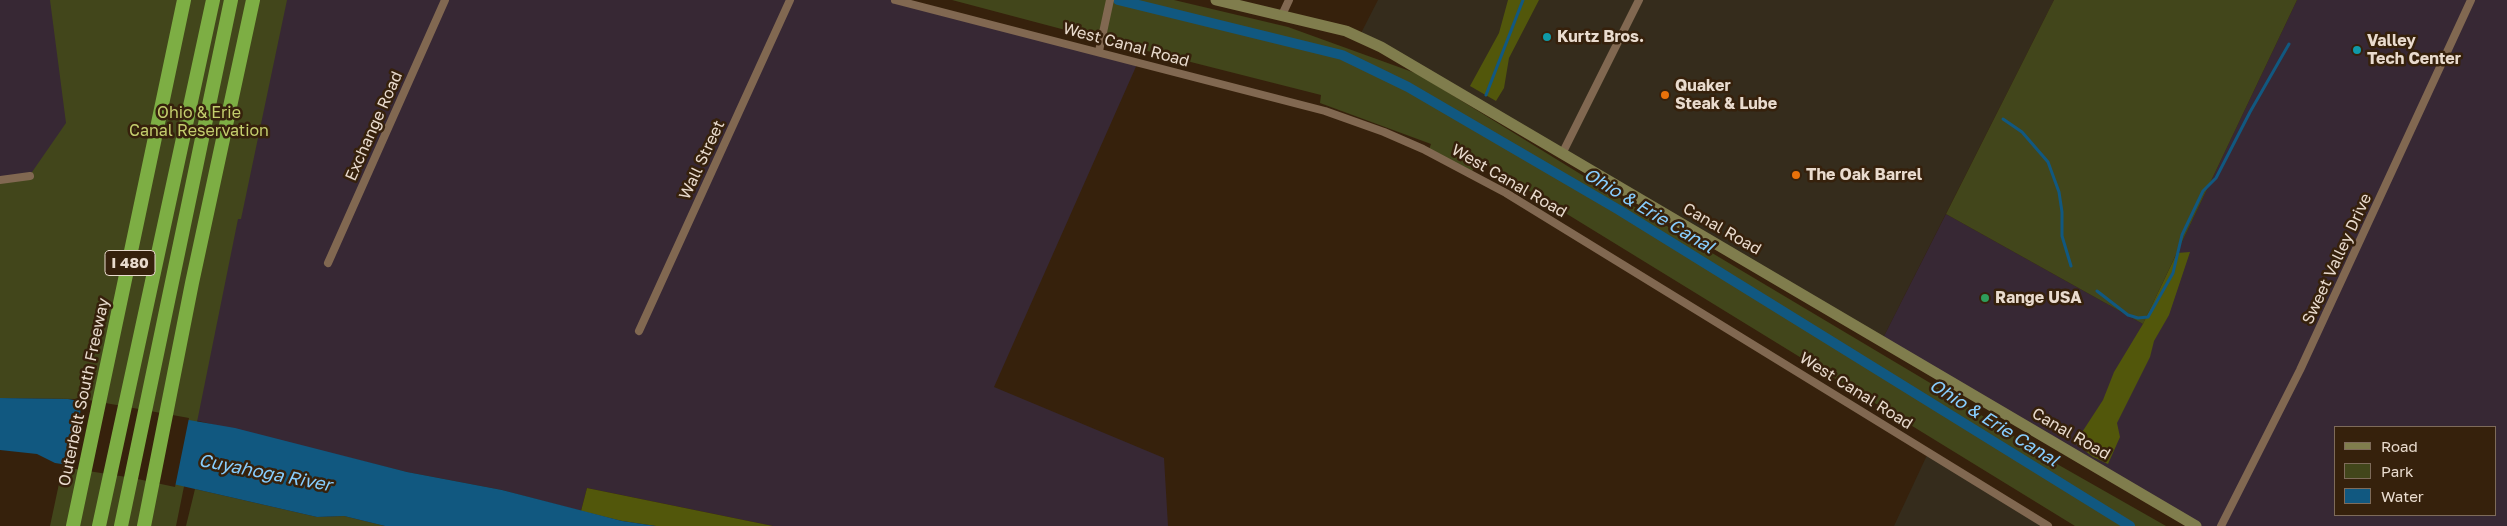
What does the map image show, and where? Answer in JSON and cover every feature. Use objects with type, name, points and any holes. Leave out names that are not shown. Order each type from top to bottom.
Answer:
[{"type":"highway","name":"Outerbelt South Freeway","points":[[73,526],[184,0]]},
{"type":"highway","points":[[99,526],[213,0]]},
{"type":"highway","points":[[121,526],[231,0]]},
{"type":"highway","points":[[144,526],[190,293],[253,0]]},
{"type":"main road","name":"Canal Road","points":[[1216,0],[1346,31],[1381,47],[2196,526]]},
{"type":"street","name":"Exchange Road","points":[[328,263],[445,0]]},
{"type":"street","name":"Wall Street","points":[[639,331],[790,0]]},
{"type":"street","name":"West Canal Road","points":[[895,0],[1099,51],[1340,116],[1398,137],[1443,158],[1506,193],[2048,526]]},
{"type":"street","points":[[1099,51],[1104,19],[1110,0]]},
{"type":"street","points":[[1282,15],[1289,0]]},
{"type":"street","points":[[1562,154],[1639,0]]},
{"type":"street","name":"Sweet Valley Drive","points":[[2221,526],[2300,370],[2471,0]]},
{"type":"street","points":[[0,180],[30,176]]},
{"type":"shaded area","points":[[0,0],[162,0],[0,398]]},
{"type":"shaded area","points":[[255,0],[895,0],[1138,62],[994,387],[1164,458],[1168,526],[773,526],[587,488],[581,511],[502,490],[407,472],[166,413]]},
{"type":"shaded area","points":[[1378,0],[2054,0],[1881,342],[1359,37]]},
{"type":"shaded area","points":[[1508,0],[1539,0],[1509,58],[1504,88],[1496,101],[1470,86],[1499,33]]},
{"type":"shaded area","points":[[2297,0],[2507,0],[2507,526],[2196,526],[1881,342],[1946,214],[2143,324]]},
{"type":"shaded area","points":[[2190,252],[2169,315],[2154,341],[2150,357],[2117,423],[2120,437],[2108,464],[2093,457],[2075,443],[2103,400],[2114,372],[2143,324],[2177,253]]},
{"type":"shaded area","points":[[1928,453],[2046,526],[1894,526]]},
{"type":"shaded area","points":[[587,488],[773,526],[656,526],[622,521],[581,511]]},
{"type":"green space","name":"Ohio & Erie Canal Reservation","points":[[50,0],[287,0],[241,219],[238,219],[176,526],[50,526],[77,399],[0,398],[0,180],[30,175],[66,123]]},
{"type":"green space","points":[[952,0],[1174,0],[1288,27],[1418,74],[1608,191],[1947,393],[2057,464],[2166,526],[2075,526],[1479,160],[1471,173],[1429,150],[1431,144],[1320,103],[1321,95],[1104,40],[1089,31],[1088,36]]},
{"type":"green space","points":[[2054,0],[2297,0],[2143,324],[1946,214]]},
{"type":"green space","points":[[195,489],[317,517],[344,516],[385,526],[186,526]]},
{"type":"water","name":"Cuyahoga River","points":[[0,398],[68,399],[235,428],[407,472],[502,490],[622,521],[656,526],[385,526],[344,516],[317,517],[134,475],[55,463],[37,454],[0,450]]},
{"type":"pier","points":[[83,399],[189,418],[175,487],[69,468]]},
{"type":"waterway","name":"Ohio & Erie Canal","points":[[1118,0],[1342,55],[1408,87],[1619,210],[2130,526]]},
{"type":"waterway","points":[[1486,95],[1523,0]]},
{"type":"waterway","points":[[2097,291],[2128,315],[2138,318],[2148,317],[2173,273],[2182,235],[2203,191],[2216,178],[2250,112],[2289,44]]},
{"type":"waterway","points":[[2003,119],[2022,132],[2048,162],[2059,192],[2062,212],[2062,236],[2071,266]]},
{"type":"place","name":"Kurtz Bros.","points":[[1547,37]]},
{"type":"place","name":"Valley Tech Center","points":[[2357,50]]},
{"type":"place","name":"Quaker Steak & Lube","points":[[1665,95]]},
{"type":"place","name":"The Oak Barrel","points":[[1796,175]]},
{"type":"place","name":"Range USA","points":[[1985,298]]}]
